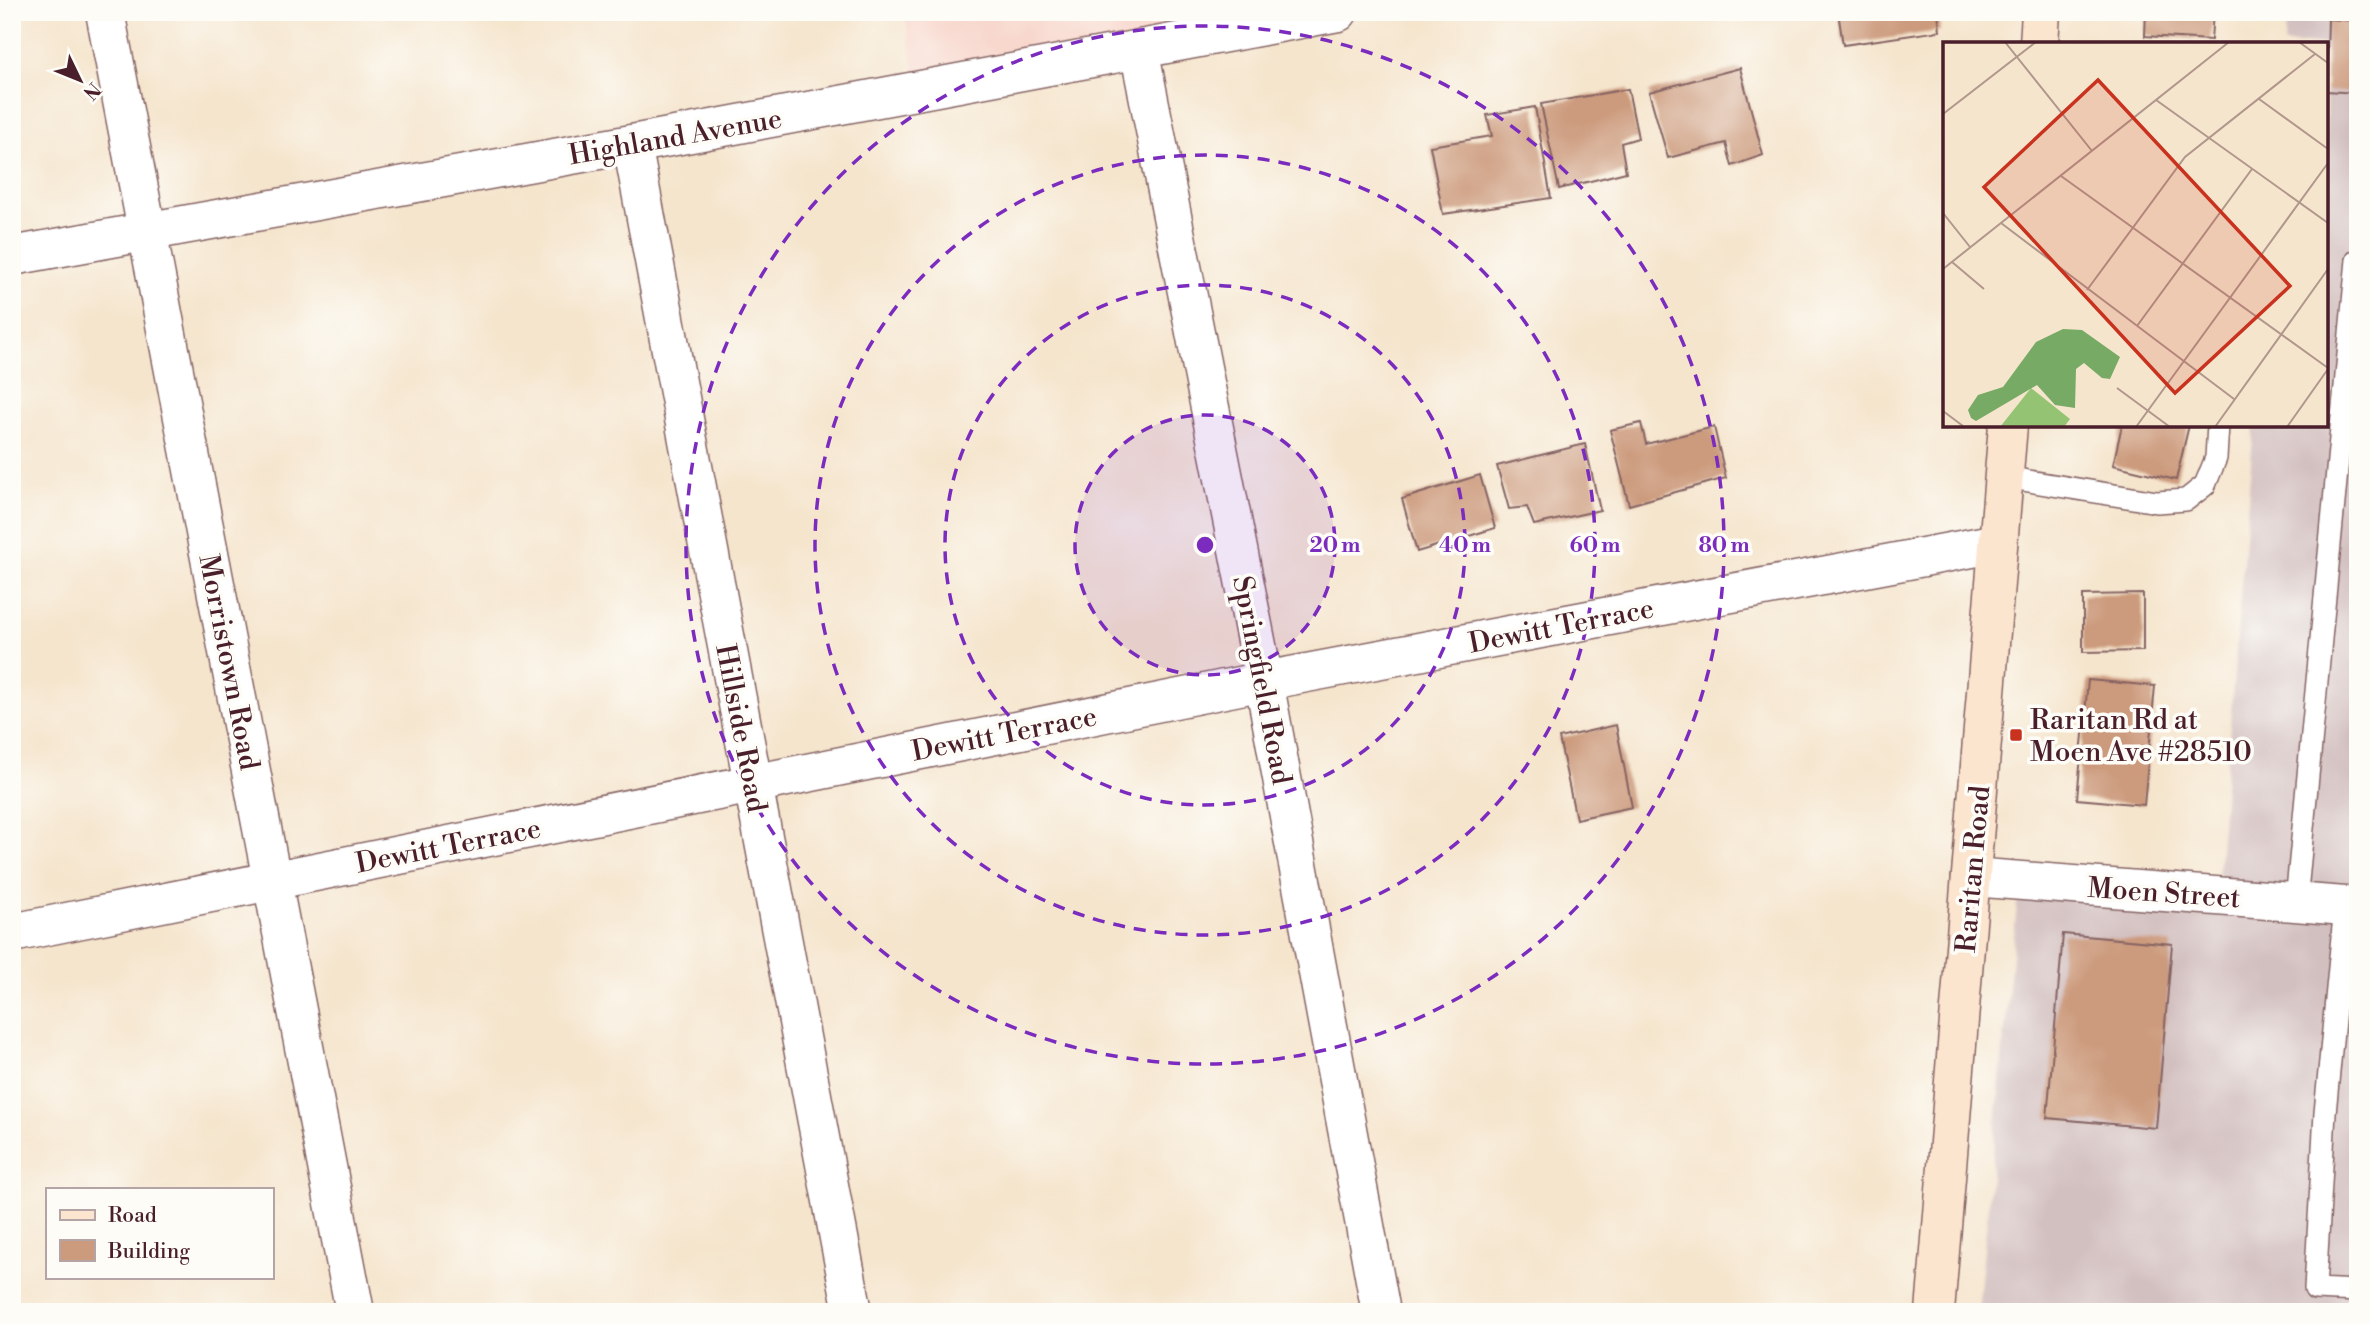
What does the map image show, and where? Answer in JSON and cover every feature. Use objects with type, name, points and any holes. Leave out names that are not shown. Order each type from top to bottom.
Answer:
[{"type":"main road","points":[[2039,42],[2041,12]]},
{"type":"main road","name":"Raritan Road","points":[[1935,1312],[2008,427]]},
{"type":"street","name":"Morristown Road","points":[[105,12],[355,1312]]},
{"type":"street","name":"Highland Avenue","points":[[12,256],[1338,12]]},
{"type":"street","name":"Springfield Road","points":[[1139,49],[1264,681],[1381,1312]]},
{"type":"street","name":"Hillside Road","points":[[632,144],[853,1312]]},
{"type":"street","name":"Dewitt Terrace","points":[[12,933],[1264,681],[1998,544]]},
{"type":"street","name":"Moen Street","points":[[1971,877],[2351,906]]},
{"type":"lane","points":[[2296,902],[2357,260]]},
{"type":"lane","points":[[2004,477],[2157,502],[2186,500],[2205,485],[2216,458],[2218,427]]},
{"type":"lane","points":[[2351,906],[2325,1113],[2315,1289],[2358,1291]]},
{"type":"shaded area","points":[[904,12],[1295,12],[917,82]]},
{"type":"shaded area","points":[[2287,12],[2358,12],[2358,1312],[1978,1312],[2018,894],[2216,900],[2254,427],[2328,427],[2328,42],[2284,42]]},
{"type":"building","points":[[1838,12],[1938,12],[1940,31],[1843,45]]},
{"type":"building","points":[[2146,12],[2213,12],[2211,40],[2145,36]]},
{"type":"building","points":[[2328,19],[2358,21],[2358,93],[2328,91]]},
{"type":"building","points":[[1740,68],[1763,155],[1732,166],[1726,143],[1668,158],[1649,92]]},
{"type":"building","points":[[1628,89],[1638,138],[1621,143],[1626,172],[1559,189],[1541,104]]},
{"type":"building","points":[[1535,107],[1551,198],[1443,214],[1430,146],[1492,136],[1487,115]]},
{"type":"building","points":[[1641,423],[1646,444],[1714,427],[1726,478],[1629,505],[1610,430]]},
{"type":"building","points":[[2122,427],[2189,427],[2176,480],[2113,465]]},
{"type":"building","points":[[1585,444],[1600,510],[1534,525],[1527,507],[1509,509],[1497,466]]},
{"type":"building","points":[[1480,475],[1495,528],[1417,552],[1402,499]]},
{"type":"building","points":[[2143,594],[2143,651],[2083,652],[2083,595]]},
{"type":"building","points":[[2088,680],[2155,686],[2144,805],[2077,799]]},
{"type":"building","points":[[1616,725],[1632,807],[1576,819],[1559,738]]},
{"type":"building","points":[[2063,934],[2172,944],[2156,1128],[2047,1118]]},
{"type":"place","name":"Raritan Rd at Moen Ave #28510","points":[[2016,735]]}]
